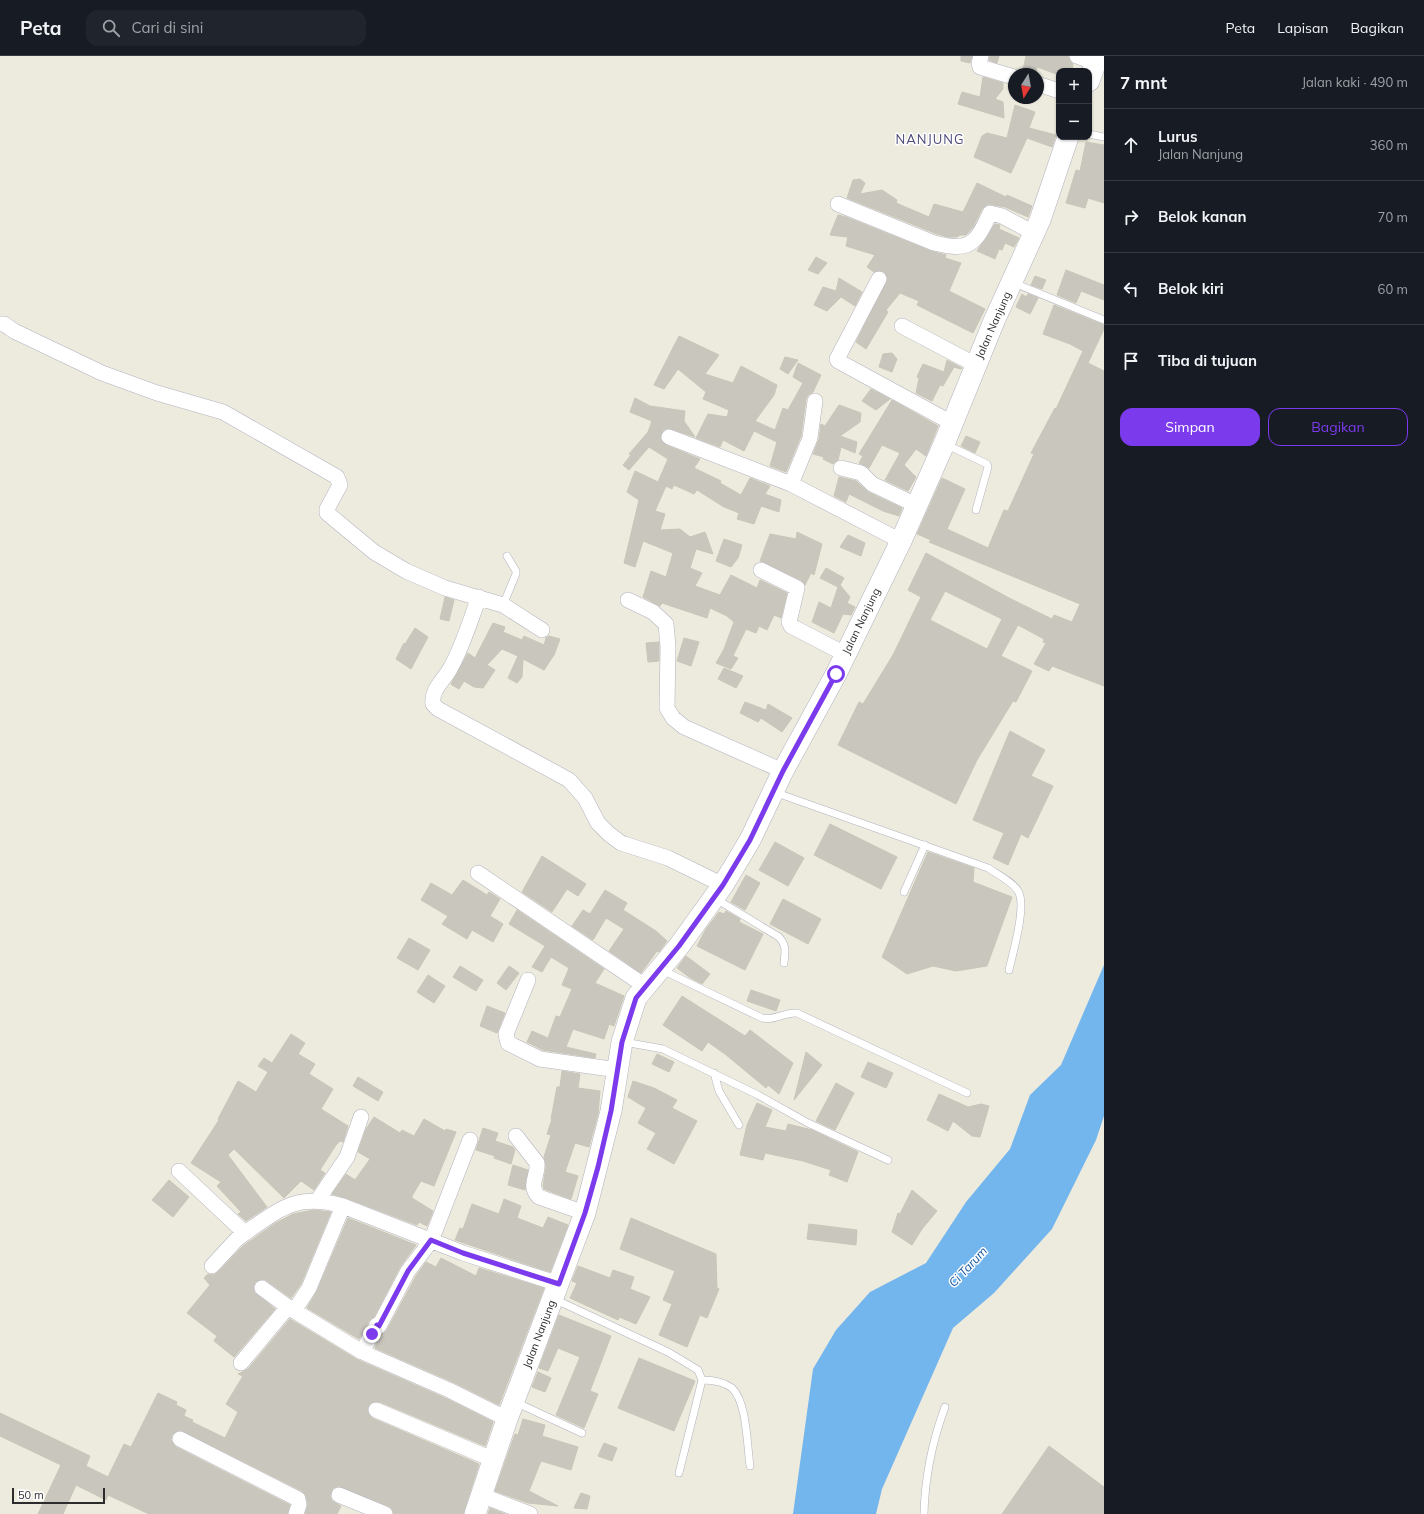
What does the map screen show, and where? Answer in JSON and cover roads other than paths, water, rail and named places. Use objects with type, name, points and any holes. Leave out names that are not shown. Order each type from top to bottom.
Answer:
[{"type":"main road","name":"Jalan Nanjung","points":[[478,1505],[510,1410],[585,1213],[609,1118],[622,1042],[636,998],[719,892],[750,840],[783,771],[816,713],[901,541],[944,444],[976,365],[1034,233],[1067,140]]},
{"type":"street","points":[[981,56],[979,63],[980,67],[1008,75]]},
{"type":"street","points":[[1044,86],[1056,89]]},
{"type":"street","points":[[838,204],[934,243],[946,246],[960,246],[972,242],[981,233],[990,213],[1002,216],[1034,233]]},
{"type":"street","points":[[879,279],[837,359],[844,365],[952,423]]},
{"type":"street","points":[[0,324],[4,324],[14,331],[102,373],[141,388],[224,412],[337,477],[340,485],[327,509],[327,513],[341,527],[374,552],[406,571],[445,588],[503,605],[542,630]]},
{"type":"street","points":[[902,326],[976,365]]},
{"type":"street","points":[[791,484],[810,438],[816,401]]},
{"type":"street","points":[[669,437],[791,484],[901,541]]},
{"type":"street","points":[[841,468],[860,473],[872,484],[916,505]]},
{"type":"street","points":[[761,570],[797,588],[789,624],[845,654]]},
{"type":"street","points":[[479,597],[461,649],[434,692],[433,704],[438,709],[568,780],[585,798],[598,823],[621,843],[668,858],[719,892]]},
{"type":"street","points":[[628,600],[653,612],[666,624],[668,647],[667,708],[673,718],[684,727],[783,771]]},
{"type":"street","points":[[478,874],[645,986]]},
{"type":"street","points":[[528,980],[506,1034],[508,1042],[540,1059],[618,1070]]},
{"type":"street","points":[[317,1201],[347,1157],[361,1117]]},
{"type":"street","points":[[516,1136],[537,1163],[533,1183],[535,1193],[539,1197],[585,1213]]},
{"type":"street","points":[[362,1352],[377,1325],[379,1326],[408,1271],[431,1240],[470,1140]]},
{"type":"street","points":[[179,1171],[245,1233]]},
{"type":"street","points":[[212,1266],[237,1239],[281,1208],[292,1203],[325,1201],[343,1206],[431,1240],[556,1292]]},
{"type":"street","points":[[241,1363],[309,1288],[343,1206]]},
{"type":"street","points":[[262,1288],[291,1309],[362,1352],[449,1390],[510,1410]]},
{"type":"street","points":[[376,1410],[494,1460]]},
{"type":"street","points":[[180,1439],[298,1499],[299,1505],[296,1514]]},
{"type":"street","points":[[338,1495],[385,1514]]},
{"type":"street","points":[[478,1505],[530,1514]]},
{"type":"lane","points":[[1092,135],[1104,137]]},
{"type":"lane","points":[[1012,282],[1104,320]]},
{"type":"lane","points":[[944,444],[987,464],[988,467],[976,510]]},
{"type":"lane","points":[[503,605],[516,574],[516,571],[506,556]]},
{"type":"lane","points":[[774,792],[988,868],[1018,890],[1021,905],[1009,970]]},
{"type":"lane","points":[[904,892],[925,845]]},
{"type":"lane","points":[[719,892],[784,943],[786,948],[784,962]]},
{"type":"lane","points":[[660,969],[762,1018],[771,1020],[784,1014],[797,1013],[967,1093]]},
{"type":"lane","points":[[622,1042],[663,1049],[714,1072],[808,1124],[888,1160]]},
{"type":"lane","points":[[714,1072],[719,1091],[739,1125]]},
{"type":"lane","points":[[556,1292],[668,1352],[698,1370],[702,1380],[679,1473]]},
{"type":"lane","points":[[702,1380],[722,1383],[732,1388],[741,1402],[750,1466]]},
{"type":"lane","points":[[924,1514],[926,1475],[933,1440],[945,1406]]},
{"type":"lane","points":[[510,1410],[582,1433]]},
{"type":"water","name":"Ci Tarum","points":[[1104,965],[1104,1116],[1096,1140],[1052,1229],[994,1293],[953,1328],[882,1489],[876,1514],[793,1514],[813,1369],[836,1330],[870,1292],[926,1263],[966,1202],[1010,1149],[1030,1095],[1061,1065]]},
{"type":"district","name":"NANJUNG","points":[[930,139]]}]
